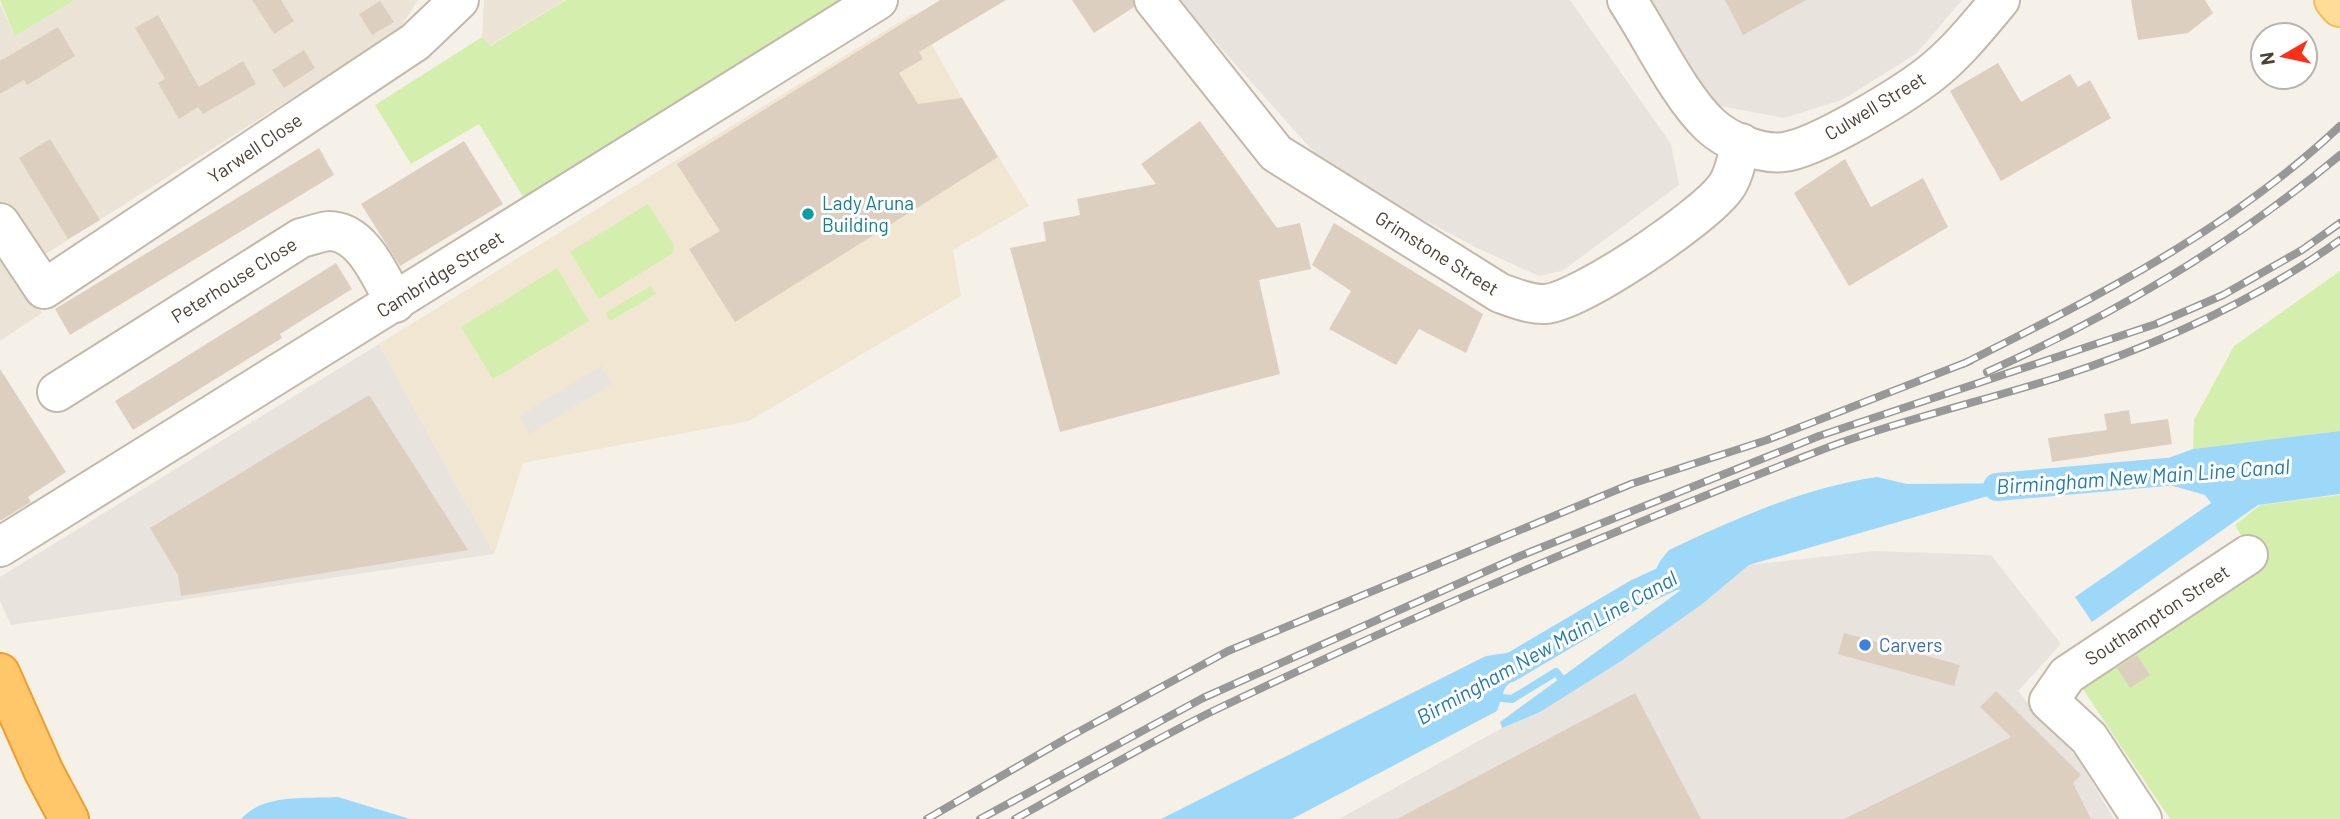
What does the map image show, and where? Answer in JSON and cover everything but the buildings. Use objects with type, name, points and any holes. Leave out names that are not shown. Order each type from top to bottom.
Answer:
[{"type":"highway","points":[[0,673],[44,772],[69,819]]},
{"type":"main road","points":[[2334,0],[2340,7]]},
{"type":"street","name":"Yarwell Close","points":[[0,223],[44,289],[415,42],[459,0]]},
{"type":"street","name":"Cambridge Street","points":[[0,547],[878,0]]},
{"type":"street","name":"Grimstone Street","points":[[1154,0],[1276,153],[1500,293],[1519,300],[1545,304],[1575,295],[1700,215],[1727,187],[1741,143]]},
{"type":"street","name":"Culwell Street","points":[[1627,0],[1696,108],[1711,125],[1741,143],[1761,150],[1784,152],[1832,135],[1929,75],[1957,50],[2000,0]]},
{"type":"street","name":"Peterhouse Close","points":[[57,392],[301,238],[330,231],[350,238],[364,251],[395,303]]},
{"type":"street","name":"Southampton Street","points":[[2142,819],[2089,738],[2049,701],[2067,676],[2248,555]]},
{"type":"shaded area","points":[[75,0],[418,0],[398,31],[19,271],[42,313],[0,341],[0,4],[15,36]]},
{"type":"shaded area","points":[[484,0],[565,0],[489,46],[482,37]]},
{"type":"shaded area","points":[[1178,0],[1570,0],[1671,144],[1679,185],[1562,271],[1539,276],[1477,248],[1330,170]]},
{"type":"shaded area","points":[[1646,0],[1962,0],[1916,54],[1842,100],[1784,118],[1715,105]]},
{"type":"shaded area","points":[[914,13],[962,98],[1029,206],[953,250],[961,296],[749,421],[523,463],[494,554],[379,344]]},
{"type":"shaded area","points":[[379,344],[494,554],[11,625],[0,601],[0,577]]},
{"type":"shaded area","points":[[601,366],[612,384],[529,434],[519,416]]},
{"type":"shaded area","points":[[1875,551],[1991,555],[2061,644],[2018,691],[2078,759],[2114,819],[1339,819],[1502,728],[1540,712],[1701,605],[1749,565]]},
{"type":"green space","points":[[0,0],[75,0],[15,36]]},
{"type":"green space","points":[[566,0],[853,0],[525,200],[479,124],[411,164],[375,105],[482,37],[490,46]]},
{"type":"green space","points":[[648,204],[674,245],[673,253],[599,299],[570,252]]},
{"type":"green space","points":[[557,268],[589,321],[493,379],[461,327]]},
{"type":"green space","points":[[2340,271],[2340,431],[2193,449],[2194,420],[2234,346]]},
{"type":"green space","points":[[651,286],[656,294],[610,321],[605,313]]},
{"type":"green space","points":[[2340,495],[2340,819],[2170,819],[2080,685],[2256,562],[2235,525],[2260,505]]},
{"type":"water","points":[[2340,431],[2340,494],[2258,505],[2092,622],[2075,597],[2211,503],[2205,495],[2127,473],[2193,449]]},
{"type":"water","points":[[1877,477],[1907,484],[2033,483],[1749,565],[1701,605],[1621,661],[1540,712],[1502,728],[1500,722],[1681,590],[1646,589],[1660,561],[1669,550],[1797,496]]},
{"type":"water","points":[[1540,648],[1505,688],[1497,711],[1292,819],[1161,819],[1486,656]]},
{"type":"water","points":[[338,797],[410,819],[241,819],[250,811],[274,801]]},
{"type":"waterway","name":"Birmingham New Main Line Canal","points":[[1997,487],[2166,472]]},
{"type":"waterway","name":"Birmingham New Main Line Canal","points":[[1508,669],[1635,594],[1680,573]]},
{"type":"waterway","points":[[1491,697],[1512,699],[1556,672],[1564,682],[1569,679]]},
{"type":"railway","points":[[1963,364],[2112,287],[2160,259],[2253,198],[2340,126]]},
{"type":"railway","points":[[1987,372],[2081,326],[2171,276],[2257,219],[2340,155]]},
{"type":"railway","points":[[980,819],[1203,698],[1520,556],[1819,436],[2156,324],[2223,295],[2302,250],[2340,223]]},
{"type":"railway","points":[[1015,819],[1213,711],[1441,606],[1673,508],[1829,447],[2059,377],[2133,351],[2240,301],[2308,262],[2340,240]]},
{"type":"railway","points":[[927,819],[1067,738],[1228,651],[1631,484],[1767,440],[1970,361]]},
{"type":"place","name":"Lady Aruna Building","points":[[808,214]]},
{"type":"place","name":"Carvers","points":[[1865,645]]}]
